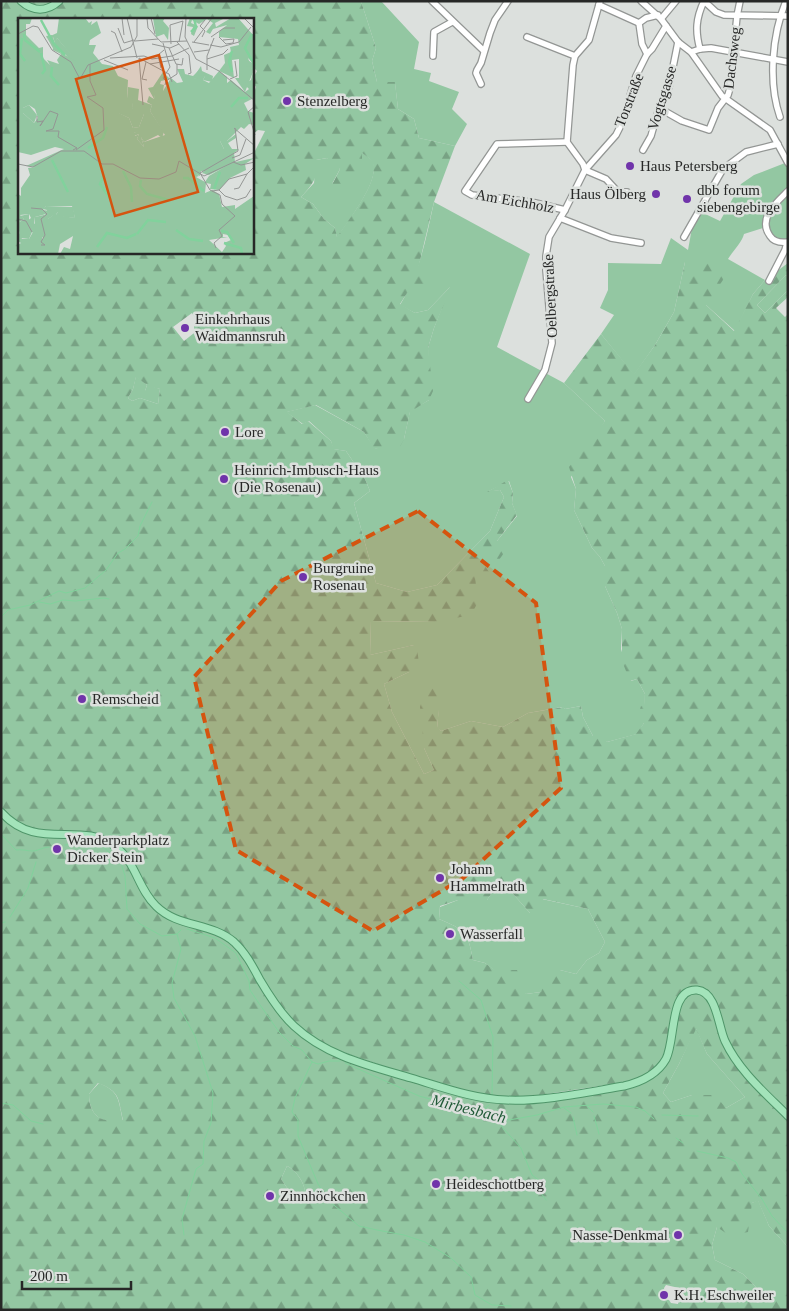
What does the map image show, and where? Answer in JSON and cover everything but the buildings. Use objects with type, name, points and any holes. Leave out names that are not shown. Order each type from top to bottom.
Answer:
[{"type":"main road","points":[[21,1],[33,9],[42,10],[50,8],[59,1]]},
{"type":"main road","points":[[1,812],[14,824],[31,832],[44,835],[88,835],[113,845],[127,859],[142,889],[155,906],[172,918],[213,930],[232,940],[246,956],[274,1003],[288,1020],[314,1042],[346,1057],[460,1093],[496,1100],[536,1099],[628,1085],[650,1076],[662,1065],[671,1044],[677,1003],[682,995],[692,990],[697,990],[706,993],[713,1001],[722,1033],[737,1061],[788,1116]]},
{"type":"street","points":[[432,1],[484,51]]},
{"type":"street","points":[[481,84],[476,73],[495,20],[508,1]]},
{"type":"street","points":[[640,1],[659,17],[678,42],[691,52],[714,87],[725,99],[767,126],[788,163]]},
{"type":"street","points":[[639,23],[646,18],[659,17],[676,1]]},
{"type":"street","points":[[700,49],[696,25],[704,1],[720,14],[736,16],[788,16]]},
{"type":"street","name":"Dachsweg","points":[[659,108],[682,121],[709,130],[718,108],[730,88],[736,16],[740,1]]},
{"type":"street","points":[[786,1],[780,16],[772,84],[779,118],[788,116]]},
{"type":"street","points":[[627,192],[618,192],[606,179],[585,170],[584,164],[567,142],[570,95],[575,56],[589,40],[600,3],[639,23]]},
{"type":"street","points":[[433,56],[434,32],[452,22]]},
{"type":"street","points":[[639,23],[642,44],[647,54]]},
{"type":"street","name":"Torstraße","points":[[585,170],[616,134],[622,123],[636,76],[647,54],[666,26]]},
{"type":"street","points":[[527,37],[575,56]]},
{"type":"street","name":"Vogtsgasse","points":[[643,150],[651,136],[659,108],[669,86],[678,42]]},
{"type":"street","points":[[691,52],[711,48],[788,62]]},
{"type":"street","name":"Am Eichholz","points":[[565,210],[531,202],[472,195],[465,191],[491,150],[500,142],[567,142]]},
{"type":"street","points":[[684,237],[723,169],[746,152],[778,144]]},
{"type":"street","name":"Oelbergstraße","points":[[528,399],[545,370],[552,343],[546,256],[549,237],[585,170]]},
{"type":"street","points":[[768,281],[785,250],[787,242],[778,242],[772,238],[766,230],[766,224],[770,210],[788,191]]},
{"type":"street","points":[[560,218],[611,238],[642,243]]},
{"type":"highlighted area","points":[[418,511],[536,603],[561,788],[462,879],[373,931],[236,850],[194,677],[281,581]]},
{"type":"green space","points":[[1,1],[361,1],[376,48],[372,61],[377,82],[395,82],[398,109],[414,119],[419,138],[455,146],[434,202],[418,269],[428,284],[423,293],[409,290],[400,304],[415,313],[428,310],[452,285],[434,328],[428,348],[433,391],[429,400],[410,412],[404,439],[400,447],[374,449],[364,432],[316,405],[287,412],[302,424],[308,421],[331,441],[334,449],[346,451],[365,479],[370,491],[354,503],[376,583],[407,592],[437,585],[490,531],[504,497],[500,490],[487,492],[508,480],[513,493],[512,503],[517,515],[497,541],[504,553],[496,564],[486,560],[483,563],[489,572],[483,580],[475,577],[478,602],[471,615],[435,622],[371,621],[370,655],[414,645],[417,646],[419,665],[384,684],[392,712],[424,774],[434,770],[424,748],[420,707],[427,683],[442,685],[437,727],[441,731],[471,721],[503,727],[528,713],[581,706],[583,717],[593,736],[599,734],[607,742],[636,734],[644,723],[639,712],[641,706],[644,705],[645,694],[637,679],[630,681],[622,661],[622,629],[605,586],[605,566],[592,548],[574,510],[576,489],[569,467],[605,421],[564,383],[601,334],[634,374],[655,345],[674,312],[685,262],[709,257],[725,277],[706,305],[734,331],[753,294],[765,280],[788,263],[788,277],[786,275],[757,305],[765,313],[788,290],[788,297],[776,308],[785,317],[788,314],[788,1113],[755,1079],[733,1051],[722,1025],[715,1000],[704,989],[684,990],[680,993],[674,1006],[666,1052],[660,1063],[648,1074],[632,1081],[520,1098],[501,1097],[477,1094],[454,1088],[347,1054],[311,1036],[290,1018],[282,1009],[242,946],[233,938],[216,929],[180,919],[164,910],[148,891],[131,861],[114,843],[102,836],[34,831],[9,817],[1,808]],"holes":[[[362,153],[370,159],[374,172],[361,202],[337,237],[335,228],[324,219],[313,204],[301,197],[316,176],[316,160],[327,158],[331,165],[340,169],[332,185],[349,184],[362,165]],[[192,313],[197,321],[194,326],[194,333],[184,341],[173,327]],[[136,377],[147,385],[145,391],[147,392],[151,387],[160,389],[158,404],[140,398],[132,401],[128,398]],[[507,887],[530,913],[541,915],[543,899],[588,909],[605,942],[599,953],[587,960],[576,974],[560,970],[548,970],[541,992],[526,994],[517,970],[495,970],[485,963],[473,960],[469,943],[464,933],[455,926],[439,919],[440,906],[458,900],[487,900],[495,888]]]},
{"type":"green space","points":[[361,1],[381,1],[419,42],[414,69],[431,73],[429,81],[459,92],[452,109],[467,124],[455,146],[419,138],[414,119],[398,109],[395,83],[377,82],[372,61],[376,48]]},
{"type":"green space","points":[[361,152],[373,161],[371,183],[337,238],[335,228],[324,219],[313,204],[301,197],[314,183],[316,160],[327,158],[340,169],[332,184]]},
{"type":"green space","points":[[785,163],[788,168],[788,239],[776,239],[763,228],[744,234],[728,259],[765,280],[753,294],[735,331],[706,305],[685,262],[674,312],[655,345],[634,375],[601,334],[614,315],[600,308],[608,290],[608,263],[661,264],[671,238],[688,250],[692,228],[701,212],[720,221],[741,184],[754,175]]},
{"type":"green space","points":[[434,202],[530,254],[497,347],[564,383],[605,421],[571,477],[576,489],[574,510],[592,548],[605,566],[605,586],[622,629],[621,649],[631,681],[637,679],[645,694],[644,723],[637,734],[607,742],[593,736],[583,717],[581,706],[528,713],[503,727],[471,721],[441,731],[437,728],[439,707],[424,748],[434,770],[424,774],[392,712],[384,684],[409,672],[414,645],[370,655],[371,621],[435,622],[475,584],[475,577],[482,563],[517,516],[512,503],[513,493],[509,481],[489,491],[500,490],[504,497],[490,531],[437,585],[407,592],[376,583],[354,503],[370,491],[365,479],[346,451],[333,449],[331,441],[309,421],[303,424],[286,412],[315,405],[364,432],[375,449],[404,439],[410,411],[429,400],[428,348],[450,287],[428,310],[415,313],[400,305],[417,268]]},
{"type":"green space","points":[[786,275],[788,277],[788,290],[765,313],[757,305]]},
{"type":"green space","points":[[136,376],[147,385],[145,391],[151,386],[160,389],[158,404],[140,398],[132,401],[128,398],[133,389]]},
{"type":"green space","points":[[1,816],[12,825],[33,835],[97,840],[119,853],[128,864],[145,899],[158,912],[167,918],[216,933],[237,948],[266,995],[325,1051],[499,1102],[635,1086],[671,1055],[679,1007],[685,997],[694,993],[701,994],[709,1000],[727,1049],[788,1119],[788,1247],[769,1226],[758,1201],[752,1203],[748,1232],[730,1236],[717,1227],[712,1245],[715,1260],[743,1274],[762,1293],[788,1293],[788,1310],[1,1310]],"holes":[[[696,1029],[707,1054],[745,1097],[726,1108],[715,1095],[692,1095],[671,1102],[663,1093]],[[98,1083],[115,1093],[119,1101],[123,1120],[109,1121],[98,1117],[91,1108],[89,1094]],[[287,1166],[297,1174],[302,1182],[305,1195],[300,1198],[294,1198],[281,1179]],[[666,1285],[679,1288],[686,1297],[679,1299],[678,1304],[671,1303],[666,1299],[664,1288]]]},
{"type":"green space","points":[[507,887],[530,913],[542,899],[588,909],[605,942],[599,953],[587,960],[576,974],[560,970],[541,992],[526,994],[485,963],[473,960],[469,943],[464,933],[455,926],[439,919],[440,907],[458,900],[487,900],[495,888]]},
{"type":"green space","points":[[695,1029],[707,1054],[745,1097],[726,1108],[692,1095],[671,1102],[663,1093]]},
{"type":"green space","points":[[99,1083],[115,1093],[123,1121],[103,1120],[94,1113],[91,1108],[89,1094]]},
{"type":"green space","points":[[287,1166],[294,1171],[302,1182],[305,1195],[300,1198],[294,1198],[281,1179]]},
{"type":"green space","points":[[758,1200],[769,1226],[788,1247],[788,1293],[762,1293],[743,1274],[715,1260],[712,1245],[717,1227]]},
{"type":"waterway","points":[[1,617],[8,610],[30,605],[59,591],[66,593],[85,588],[106,570],[118,553],[138,536],[140,526],[152,502]]},
{"type":"waterway","points":[[39,602],[50,604],[63,600],[109,599]]},
{"type":"waterway","name":"Mirbesbach","points":[[1,834],[16,850],[33,851],[49,847]]},
{"type":"waterway","name":"Mirbesbach","points":[[65,845],[84,843],[101,845],[121,863],[125,876],[127,909],[140,924],[162,936],[177,934],[181,930]]},
{"type":"waterway","points":[[10,917],[28,888],[36,862]]},
{"type":"waterway","points":[[1,923],[5,922]]},
{"type":"waterway","name":"Mirbesbach","points":[[187,929],[215,938],[236,953],[249,981],[250,990],[279,1032],[293,1046],[302,1050],[312,1062],[318,1064],[340,1061]]},
{"type":"waterway","points":[[177,934],[181,949],[172,983],[174,998],[195,1036],[213,1093],[211,1123],[204,1141],[203,1164],[196,1169],[182,1219],[184,1235]]},
{"type":"waterway","points":[[459,981],[481,1000],[493,1037],[492,1096]]},
{"type":"waterway","points":[[312,1062],[295,1098],[292,1112],[298,1120],[298,1136],[318,1184],[329,1201],[359,1226],[404,1235],[425,1242],[451,1258],[471,1277],[475,1295],[492,1305],[511,1306]]},
{"type":"waterway","name":"Mirbesbach","points":[[345,1063],[419,1096],[464,1108],[483,1109],[509,1120],[537,1115],[564,1107],[603,1104],[636,1107],[645,1111],[654,1119]]},
{"type":"waterway","points":[[1,1103],[13,1105],[31,1121],[43,1124]]},
{"type":"waterway","name":"Mirbesbach","points":[[484,1109],[489,1105]]},
{"type":"waterway","name":"Mirbesbach","points":[[587,1106],[593,1112]]},
{"type":"waterway","name":"Mirbesbach","points":[[564,1108],[571,1113]]},
{"type":"waterway","points":[[662,1115],[698,1116]]},
{"type":"waterway","points":[[501,1116],[502,1127],[521,1148],[532,1175],[541,1182],[541,1193],[546,1200]]},
{"type":"waterway","points":[[594,1116],[599,1134]]},
{"type":"waterway","points":[[573,1117],[577,1135]]},
{"type":"waterway","points":[[1,1137],[1,1143]]},
{"type":"waterway","name":"Mirbesbach","points":[[676,1138],[683,1143]]},
{"type":"waterway","name":"Mirbesbach","points":[[697,1151],[728,1158],[736,1162],[742,1174],[762,1199],[772,1216],[788,1233]]},
{"type":"place","name":"Stenzelberg","points":[[287,101]]},
{"type":"place","name":"Haus Petersberg","points":[[630,166]]},
{"type":"place","name":"Haus Ölberg","points":[[656,194]]},
{"type":"place","name":"dbb forum siebengebirge","points":[[687,199]]},
{"type":"place","name":"Einkehrhaus Waidmannsruh","points":[[185,328]]},
{"type":"place","name":"Lore","points":[[225,432]]},
{"type":"place","name":"Heinrich-Imbusch-Haus (Die Rosenau)","points":[[224,479]]},
{"type":"place","name":"Burgruine Rosenau","points":[[303,577]]},
{"type":"place","name":"Remscheid","points":[[82,699]]},
{"type":"place","name":"Wanderparkplatz Dicker Stein","points":[[57,849]]},
{"type":"place","name":"Johann Hammelrath","points":[[440,878]]},
{"type":"place","name":"Wasserfall","points":[[450,934]]},
{"type":"place","name":"Heideschottberg","points":[[436,1184]]},
{"type":"place","name":"Zinnhöckchen","points":[[270,1196]]},
{"type":"place","name":"Nasse-Denkmal","points":[[678,1235]]},
{"type":"place","name":"K.H. Eschweiler","points":[[664,1295]]}]
